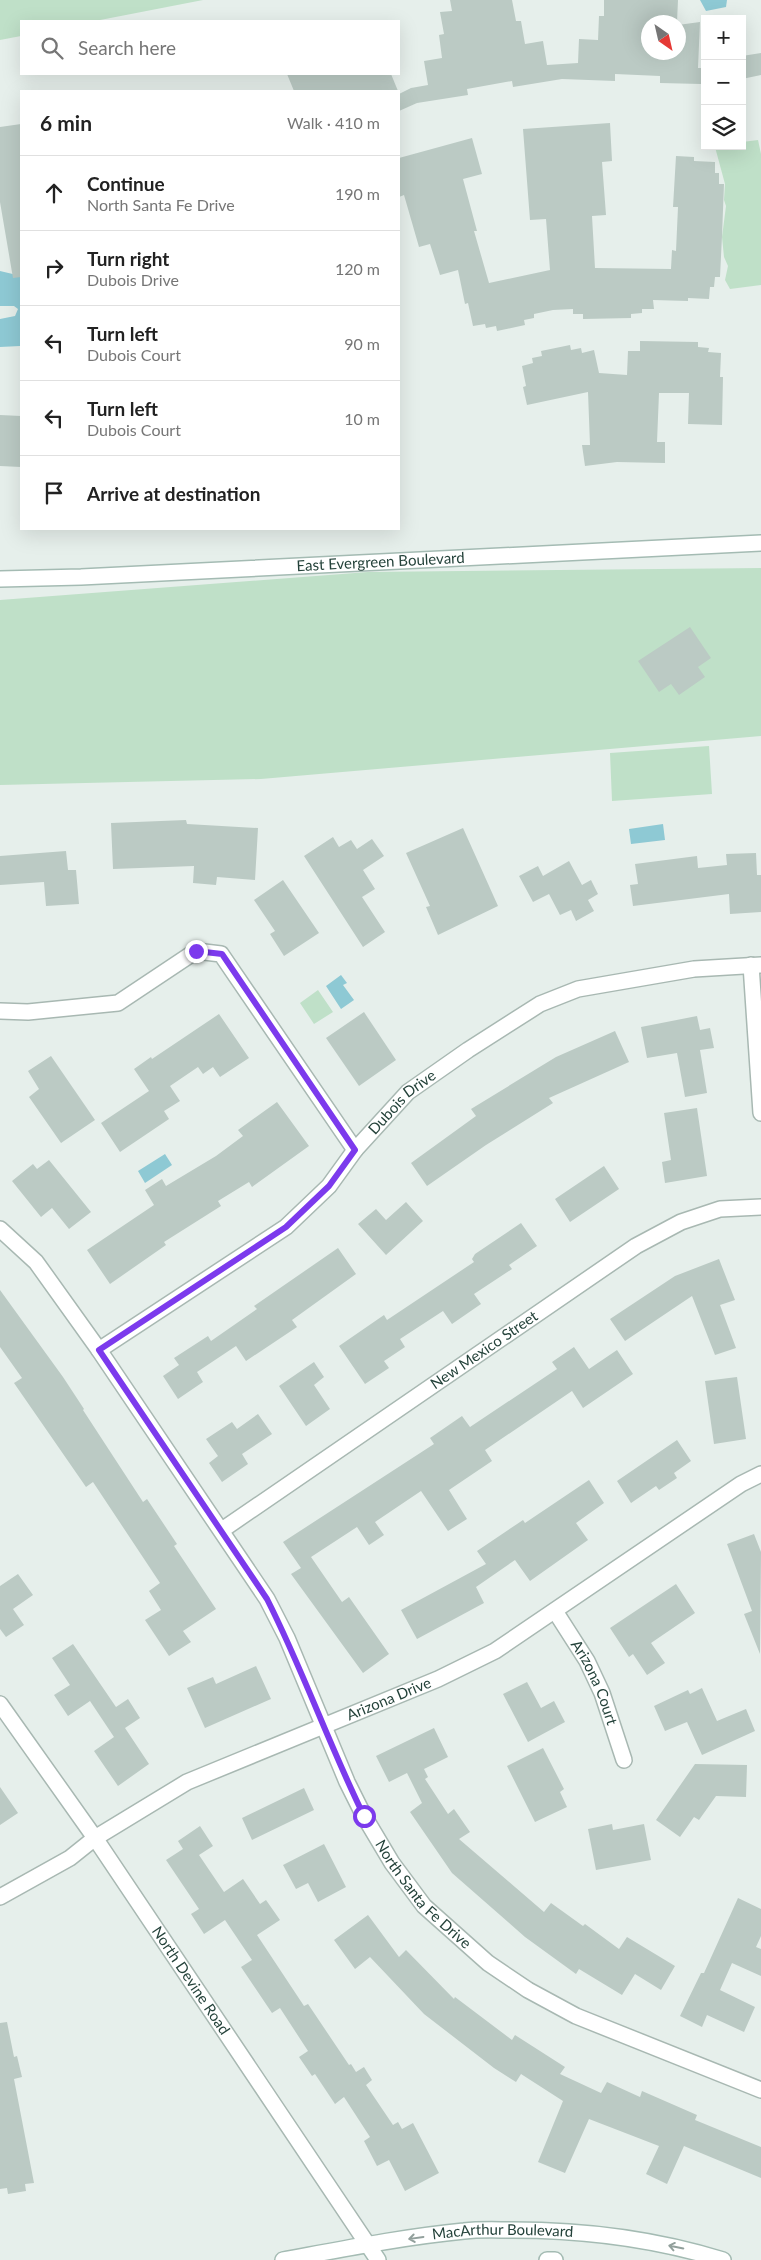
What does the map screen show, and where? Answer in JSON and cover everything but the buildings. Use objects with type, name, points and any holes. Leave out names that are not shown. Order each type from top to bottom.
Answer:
[{"type":"street","name":"East Evergreen Boulevard","points":[[0,579],[81,577],[761,543]]},
{"type":"street","points":[[0,1011],[28,1012],[118,1003],[196,951],[222,954],[355,1150]]},
{"type":"street","points":[[756,965],[761,1113]]},
{"type":"street","name":"Dubois Drive","points":[[99,1350],[286,1227],[329,1186],[355,1150],[408,1092],[468,1050],[540,1004],[578,990],[694,969],[756,965]]},
{"type":"street","name":"New Mexico Street","points":[[222,1530],[636,1246],[681,1222],[720,1209],[761,1206]]},
{"type":"street","name":"North Santa Fe Drive","points":[[0,1229],[36,1262],[99,1350],[222,1530],[275,1615],[364,1816],[392,1863],[424,1906],[488,1963],[528,1990],[576,2016],[761,2089]]},
{"type":"street","name":"Arizona Drive","points":[[0,1897],[70,1858],[96,1838],[187,1782],[468,1665],[495,1651],[742,1484],[761,1474]]},
{"type":"street","name":"Arizona Court","points":[[556,1611],[587,1661],[602,1693],[624,1760]]},
{"type":"street","name":"North Devine Road","points":[[0,1704],[96,1838],[378,2260]]},
{"type":"street","name":"MacArthur Boulevard","points":[[283,2260],[368,2244],[465,2230],[557,2230],[621,2237],[694,2251],[723,2260]]},
{"type":"street","name":"MacArthur Boulevard","points":[[547,2260],[555,2260]]},
{"type":"green space","points":[[0,0],[203,0],[100,20],[20,20],[20,36],[0,40]]},
{"type":"green space","points":[[758,140],[761,154],[761,285],[730,289],[725,280],[728,266],[724,257],[722,237],[726,206],[724,200],[725,184],[716,150],[746,150],[746,142]]},
{"type":"green space","points":[[761,568],[761,736],[261,779],[0,785],[0,600],[368,572]]},
{"type":"green space","points":[[709,746],[712,794],[612,801],[610,753]]},
{"type":"green space","points":[[318,990],[333,1012],[314,1024],[300,1003]]},
{"type":"water","points":[[700,0],[727,0],[726,7],[706,11]]},
{"type":"water","points":[[0,271],[20,276],[20,346],[0,347],[0,319],[15,316],[18,309],[14,306],[0,306]]},
{"type":"water","points":[[663,824],[665,840],[631,844],[629,829]]},
{"type":"water","points":[[341,975],[347,983],[343,985],[354,1000],[341,1009],[326,986]]},
{"type":"water","points":[[165,1154],[172,1165],[145,1183],[138,1171]]},
{"type":"route","points":[[196,951],[222,954],[355,1150],[329,1186],[286,1227],[99,1350],[267,1599],[287,1638],[347,1782],[364,1816]]}]
